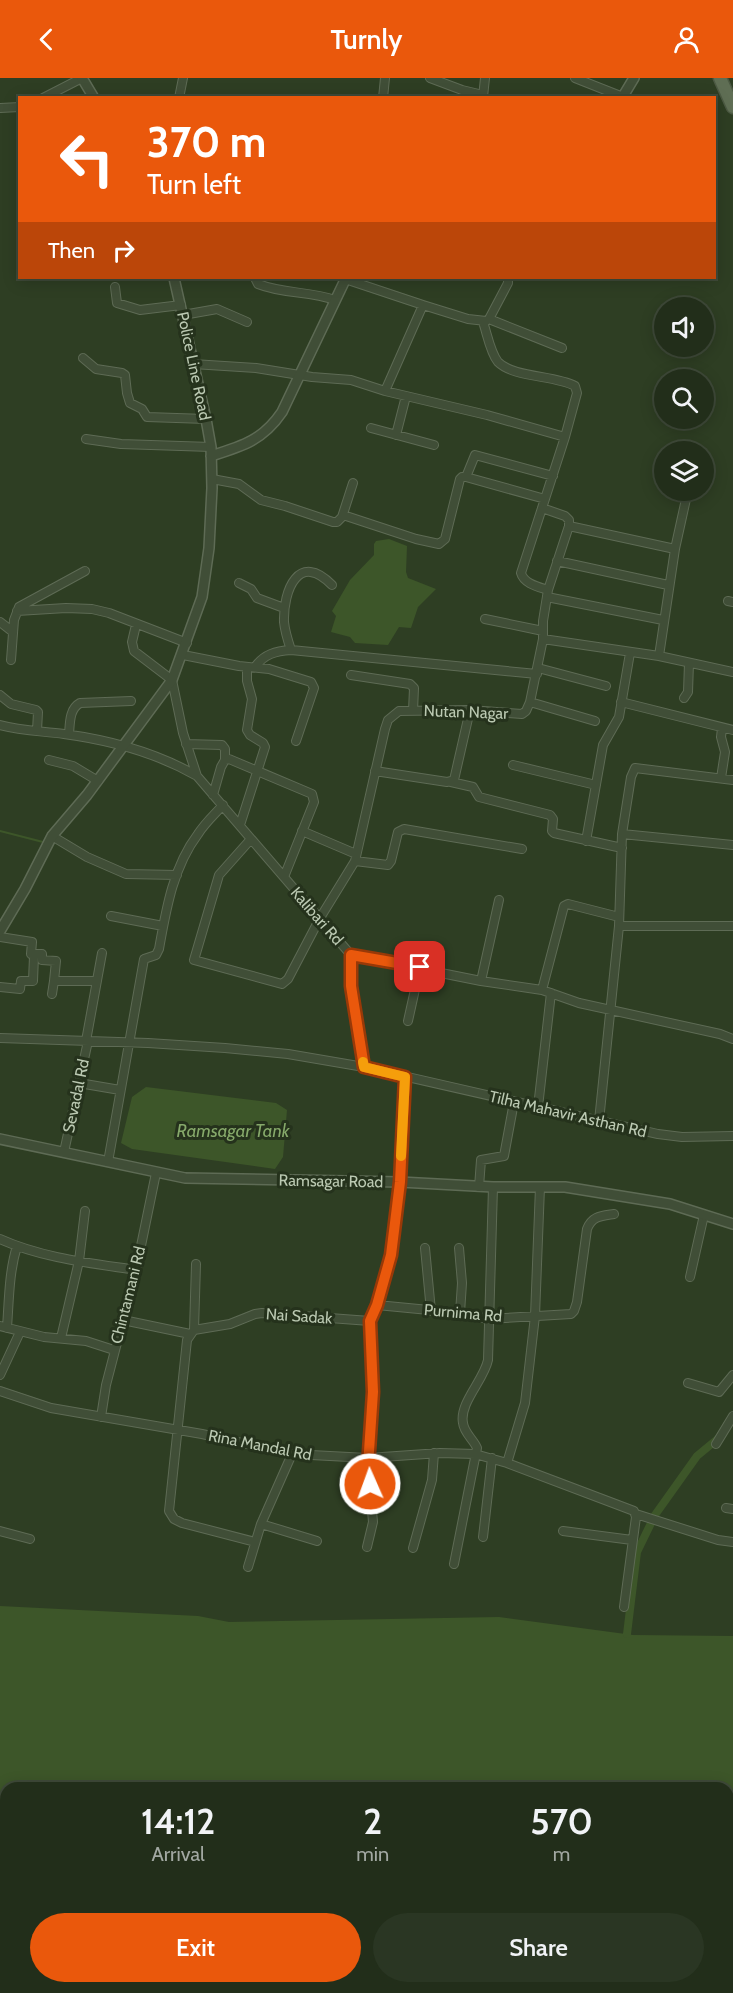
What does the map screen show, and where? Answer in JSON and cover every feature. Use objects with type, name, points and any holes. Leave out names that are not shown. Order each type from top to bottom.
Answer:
[{"type":"main road","points":[[720,78],[733,107]]},
{"type":"street","points":[[179,96],[183,78]]},
{"type":"street","points":[[383,96],[385,78]]},
{"type":"street","points":[[430,78],[483,96],[485,78]]},
{"type":"street","points":[[575,78],[620,96]]},
{"type":"street","points":[[623,96],[634,78]]},
{"type":"street","points":[[47,96],[83,79],[93,96]]},
{"type":"street","points":[[0,108],[18,107]]},
{"type":"street","points":[[256,279],[258,284],[268,288],[312,293],[335,300]]},
{"type":"street","points":[[86,439],[211,451],[246,445],[272,427],[282,412],[345,279]]},
{"type":"street","points":[[348,279],[423,305],[486,320],[562,348]]},
{"type":"street","points":[[508,279],[508,283],[486,320],[494,354],[499,362],[518,371],[575,386],[577,393],[522,578],[547,594],[663,620]]},
{"type":"street","name":"Police Line Road","points":[[0,931],[52,836],[98,781],[172,680],[183,655],[202,597],[208,548],[212,479],[211,451],[177,280]]},
{"type":"street","points":[[115,287],[117,303],[133,310],[217,309],[247,322]]},
{"type":"street","points":[[385,392],[423,305]]},
{"type":"street","points":[[83,358],[96,369],[125,375],[130,403],[142,409],[147,417],[206,418]]},
{"type":"street","points":[[193,364],[256,368],[351,380],[385,392],[487,415],[565,437]]},
{"type":"street","points":[[396,435],[406,396]]},
{"type":"street","points":[[371,428],[434,445]]},
{"type":"street","points":[[466,477],[472,458],[477,455],[553,476]]},
{"type":"street","points":[[343,515],[416,539],[439,544],[445,539],[462,477],[545,499]]},
{"type":"street","points":[[212,479],[239,484],[261,500],[333,522],[340,520],[343,515],[353,483]]},
{"type":"street","points":[[658,656],[668,585],[686,501]]},
{"type":"street","points":[[542,508],[565,516],[569,520],[569,526],[675,549]]},
{"type":"street","name":"Nutan Nagar","points":[[251,839],[219,875],[194,960],[282,984],[288,980],[320,918],[350,871],[356,857],[388,720],[393,714],[399,711],[470,710],[522,714],[526,711],[537,671],[547,594],[569,526]]},
{"type":"street","points":[[557,561],[668,585]]},
{"type":"street","points":[[11,660],[13,632],[19,607],[28,600],[85,571]]},
{"type":"street","points":[[291,650],[285,628],[285,608],[291,585],[302,573],[310,571],[333,585]]},
{"type":"street","points":[[239,583],[251,589],[257,598],[285,608]]},
{"type":"street","points":[[17,611],[92,609],[109,613],[187,643]]},
{"type":"street","points":[[485,619],[543,635],[733,672]]},
{"type":"street","points":[[0,622],[13,632]]},
{"type":"street","points":[[136,625],[132,642],[134,651],[172,680],[186,744],[196,776]]},
{"type":"street","points":[[240,825],[265,747],[247,730],[252,699],[248,689],[251,667],[272,653],[291,650],[537,671],[606,686]]},
{"type":"street","points":[[586,841],[603,745],[615,727],[630,653]]},
{"type":"street","points":[[183,655],[269,669],[314,684],[296,741]]},
{"type":"street","points":[[684,698],[688,692],[689,663]]},
{"type":"street","points":[[351,675],[410,684],[414,688],[413,711]]},
{"type":"street","points":[[0,695],[11,704],[36,710],[38,712],[37,731]]},
{"type":"street","points":[[69,734],[75,706],[131,701]]},
{"type":"street","points":[[530,702],[595,721]]},
{"type":"street","points":[[621,702],[733,730]]},
{"type":"street","points":[[451,782],[456,776],[470,710]]},
{"type":"street","name":"Kalibari Rd","points":[[0,724],[69,734],[123,747],[178,765],[196,776],[351,955],[351,986],[364,1067]]},
{"type":"street","points":[[721,778],[725,752],[721,742],[722,728]]},
{"type":"street","points":[[186,744],[222,745],[225,749],[225,760],[221,766],[213,795]]},
{"type":"street","points":[[49,760],[73,765],[98,781]]},
{"type":"street","points":[[225,760],[233,760],[312,794],[314,802],[284,878]]},
{"type":"street","points":[[513,765],[596,785]]},
{"type":"street","points":[[599,1121],[619,921],[622,834],[631,777],[635,768],[733,780]]},
{"type":"street","points":[[375,771],[473,787],[479,797],[550,814],[553,819],[552,831],[554,833],[622,848]]},
{"type":"street","points":[[108,1162],[142,963],[146,957],[156,955],[158,952],[177,875],[197,835],[223,805]]},
{"type":"street","points":[[302,831],[356,857],[388,865],[392,861],[398,832],[404,829],[522,849]]},
{"type":"street","points":[[622,834],[733,845]]},
{"type":"street","points":[[52,836],[87,857],[126,874],[177,875]]},
{"type":"street","points":[[481,981],[499,900]]},
{"type":"street","points":[[538,1107],[547,991],[564,906],[568,904],[619,921],[733,926]]},
{"type":"street","points":[[111,916],[163,926]]},
{"type":"street","points":[[0,937],[32,942],[31,954],[34,956],[33,981],[21,981],[20,989],[0,987]]},
{"type":"street","name":"Sevadal Rd","points":[[64,1152],[102,953]]},
{"type":"street","points":[[31,954],[42,954],[42,960],[56,957],[52,994]]},
{"type":"street","name":"Kalibari Rd","points":[[351,955],[481,981],[547,991],[579,1003],[720,1034],[733,1039]]},
{"type":"street","points":[[408,1021],[420,967]]},
{"type":"street","points":[[54,981],[97,981]]},
{"type":"street","name":"Tilha Mahavir Asthan Rd","points":[[0,1038],[128,1042],[288,1054],[364,1067],[667,1136],[733,1136]]},
{"type":"street","points":[[367,1547],[373,1522],[368,1458],[373,1392],[370,1321],[377,1305],[391,1255],[400,1182],[405,1077]]},
{"type":"street","points":[[79,1083],[120,1090]]},
{"type":"street","points":[[479,1187],[481,1160],[504,1156],[514,1102]]},
{"type":"street","name":"Ramsagar Road","points":[[0,1139],[185,1178],[400,1182],[494,1188],[566,1187],[651,1200],[733,1224]]},
{"type":"street","name":"Chintamani Rd","points":[[101,1418],[114,1350],[136,1270],[156,1173]]},
{"type":"street","points":[[507,1463],[522,1416],[535,1316],[540,1187]]},
{"type":"street","points":[[454,1564],[477,1446],[464,1427],[463,1418],[469,1398],[487,1365],[494,1188]]},
{"type":"street","points":[[61,1338],[79,1261],[85,1211]]},
{"type":"street","name":"Purnima Rd","points":[[377,1305],[460,1313],[488,1319],[571,1314],[577,1302],[587,1228],[590,1221],[598,1216],[614,1214]]},
{"type":"street","points":[[690,1277],[704,1215]]},
{"type":"street","points":[[0,1239],[39,1253],[136,1270]]},
{"type":"street","points":[[17,1246],[4,1327],[44,1337],[86,1341],[114,1350]]},
{"type":"street","points":[[425,1248],[431,1311]]},
{"type":"street","points":[[459,1248],[462,1283],[460,1313]]},
{"type":"street","points":[[196,1264],[192,1332],[187,1340],[170,1515],[182,1523],[255,1542]]},
{"type":"street","name":"Nai Sadak","points":[[123,1320],[192,1332],[230,1324],[262,1313],[370,1321]]},
{"type":"street","points":[[0,1375],[20,1332]]},
{"type":"street","points":[[688,1383],[719,1392],[723,1390],[733,1375]]},
{"type":"street","name":"Rina Mandal Rd","points":[[0,1391],[38,1405],[101,1418],[202,1434],[292,1454],[368,1458],[434,1453],[492,1458],[600,1500],[622,1506],[636,1514],[704,1536],[733,1542]]},
{"type":"street","points":[[716,1444],[733,1416]]},
{"type":"street","points":[[413,1548],[432,1480],[434,1453]]},
{"type":"street","points":[[248,1567],[261,1524],[292,1454]]},
{"type":"street","points":[[483,1537],[492,1458]]},
{"type":"street","points":[[624,1607],[636,1514]]},
{"type":"street","points":[[261,1524],[317,1541]]},
{"type":"street","points":[[0,1531],[30,1539]]},
{"type":"street","points":[[562,1531],[632,1540]]},
{"type":"water","points":[[389,539],[407,546],[406,572],[408,578],[436,589],[418,607],[411,628],[399,627],[388,645],[355,643],[350,637],[331,632],[336,616],[332,611],[350,580],[374,555],[376,541]]},
{"type":"water","name":"Ramsagar Tank","points":[[146,1087],[276,1103],[287,1110],[283,1157],[275,1169],[132,1149],[121,1143],[132,1097]]},
{"type":"water","points":[[0,1606],[198,1616],[229,1622],[499,1617],[633,1635],[733,1636],[733,1782],[0,1782]]},
{"type":"waterway","points":[[0,831],[43,842]]},
{"type":"waterway","points":[[627,1634],[637,1552],[655,1515],[697,1456],[720,1437]]},
{"type":"slow traffic","points":[[363,1062],[364,1067],[405,1077],[401,1156]]},
{"type":"route","points":[[370,1484],[368,1466],[373,1392],[370,1321],[377,1305],[391,1255],[400,1182],[405,1077],[364,1067],[351,986],[351,955],[420,967]]}]
